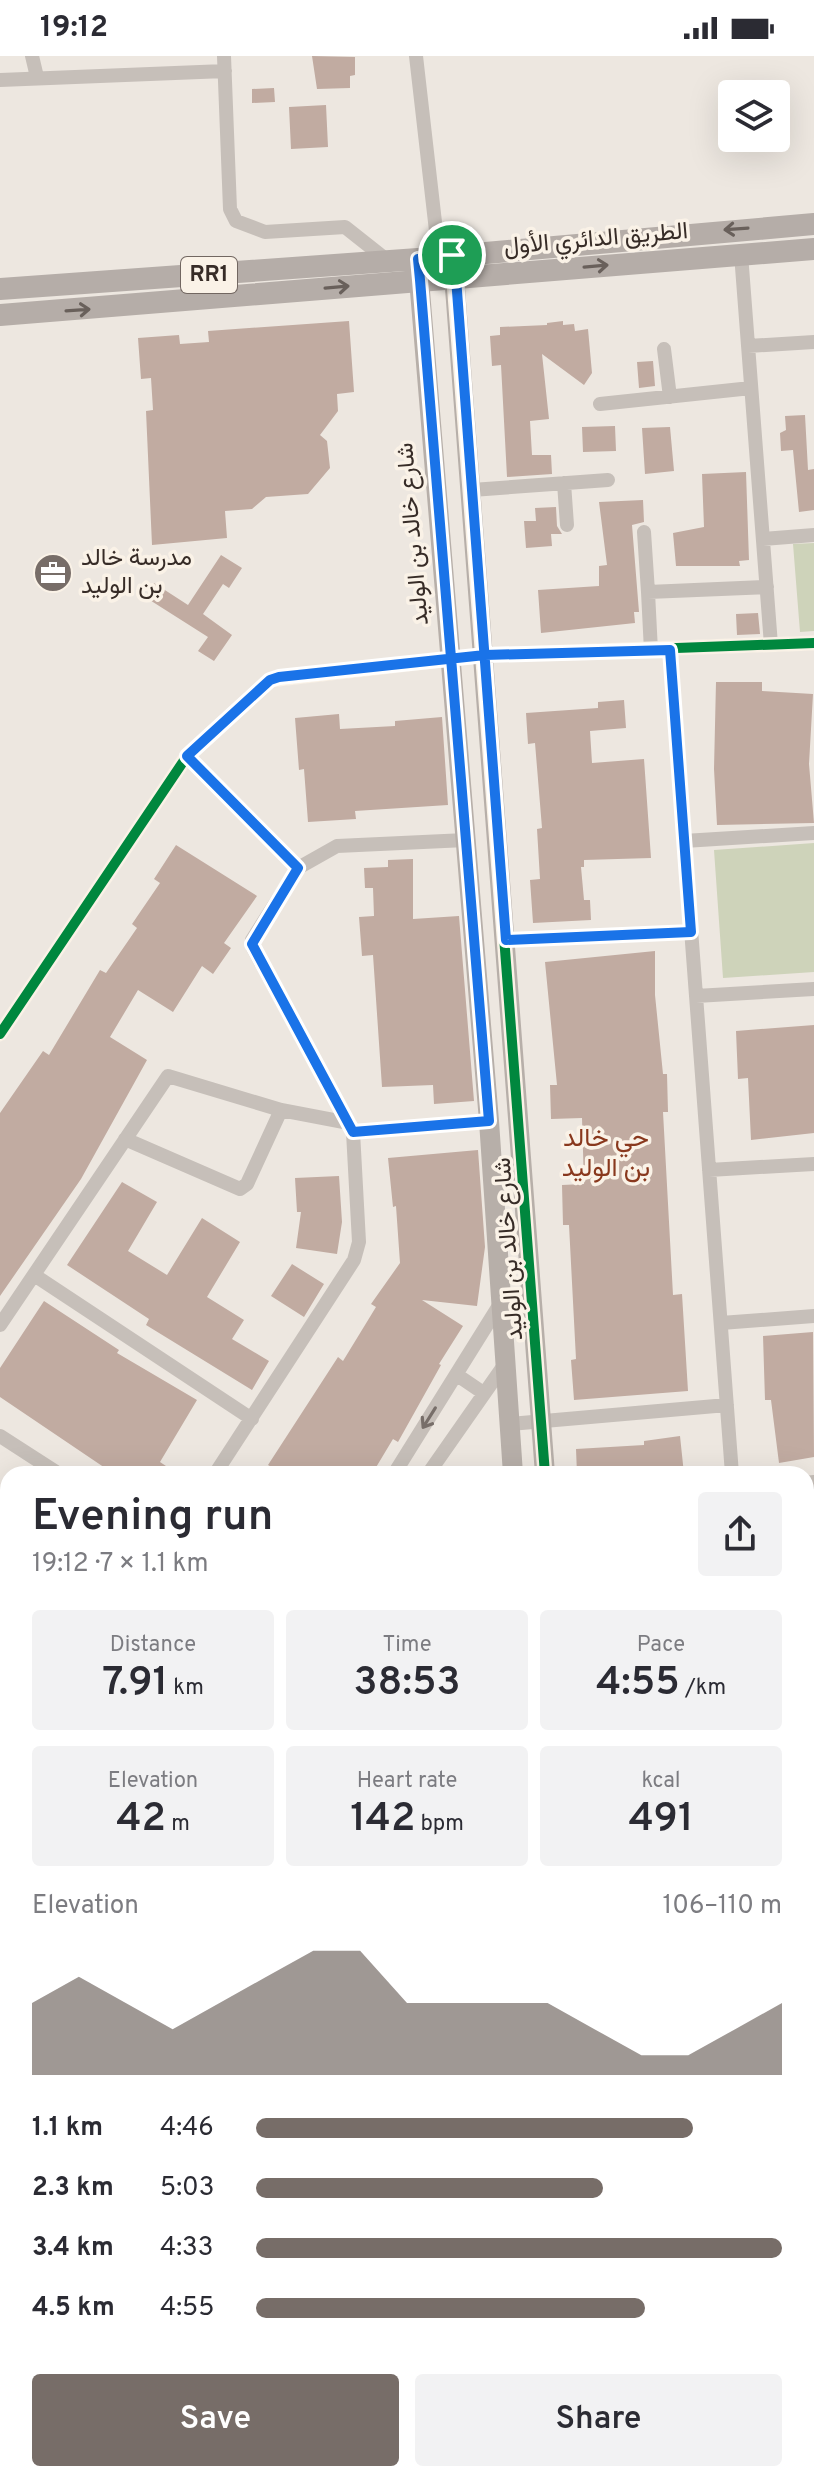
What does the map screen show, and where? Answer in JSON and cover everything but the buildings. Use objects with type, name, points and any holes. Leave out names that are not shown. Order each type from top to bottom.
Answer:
[{"type":"main road","name":"الطريق الدائري الأول","points":[[0,315],[814,224]]},
{"type":"main road","name":"الطريق الدائري الأول","points":[[0,289],[388,261],[437,266],[814,249]]},
{"type":"street","points":[[32,56],[37,77]]},
{"type":"street","points":[[416,56],[437,266]]},
{"type":"street","points":[[0,80],[224,64],[230,209],[236,221],[265,232],[345,227],[388,261]]},
{"type":"street","points":[[741,254],[771,645]]},
{"type":"street","name":"شارع خالد بن الوليد","points":[[437,266],[472,490],[544,1422],[545,1466]]},
{"type":"street","name":"شارع خالد بن الوليد","points":[[437,266],[451,659],[489,1121],[513,1466]]},
{"type":"street","points":[[748,346],[814,342]]},
{"type":"street","points":[[664,349],[670,397]]},
{"type":"street","points":[[600,404],[751,388]]},
{"type":"street","points":[[472,490],[608,480]]},
{"type":"street","points":[[564,483],[567,525]]},
{"type":"street","points":[[644,532],[651,651]]},
{"type":"street","points":[[763,539],[814,535]]},
{"type":"street","points":[[648,592],[767,587]]},
{"type":"street","points":[[0,1034],[187,756],[264,684],[279,677],[485,655],[814,643]]},
{"type":"street","points":[[670,650],[731,1466]]},
{"type":"street","points":[[187,756],[298,868]]},
{"type":"street","points":[[684,841],[814,833]]},
{"type":"street","points":[[220,1466],[357,1254],[351,1128],[252,944],[298,868],[348,843],[466,840]]},
{"type":"street","points":[[506,940],[691,932]]},
{"type":"street","points":[[696,996],[814,989]]},
{"type":"street","points":[[0,1325],[168,1076],[351,1128],[489,1121]]},
{"type":"street","points":[[125,1139],[240,1189],[247,1184],[281,1110]]},
{"type":"street","points":[[709,1170],[814,1164]]},
{"type":"street","points":[[34,1275],[252,1419]]},
{"type":"street","points":[[399,1466],[500,1304]]},
{"type":"street","points":[[721,1323],[814,1316]]},
{"type":"street","points":[[433,1466],[482,1392],[507,1361]]},
{"type":"street","points":[[457,1375],[482,1392]]},
{"type":"street","points":[[510,1424],[727,1405]]},
{"type":"street","points":[[0,1436],[47,1466]]},
{"type":"green space","points":[[814,543],[814,631],[800,632],[793,544]]},
{"type":"green space","points":[[814,843],[814,972],[723,978],[714,850]]},
{"type":"cycle path","points":[[452,255],[544,1466]]},
{"type":"cycle path","points":[[0,1034],[187,756],[270,680],[485,655],[814,643]]},
{"type":"place","name":"مدرسة خالد بن الوليد","points":[[53,573]]},
{"type":"district","name":"حي خالد بن الوليد","points":[[606,1154]]},
{"type":"route","points":[[452,255],[418,259],[420,280],[451,659],[489,1121],[353,1132],[252,944],[298,868],[187,756],[270,680],[279,677],[451,659],[485,655],[670,650],[691,932],[506,940],[485,655],[456,278],[452,255]]}]
